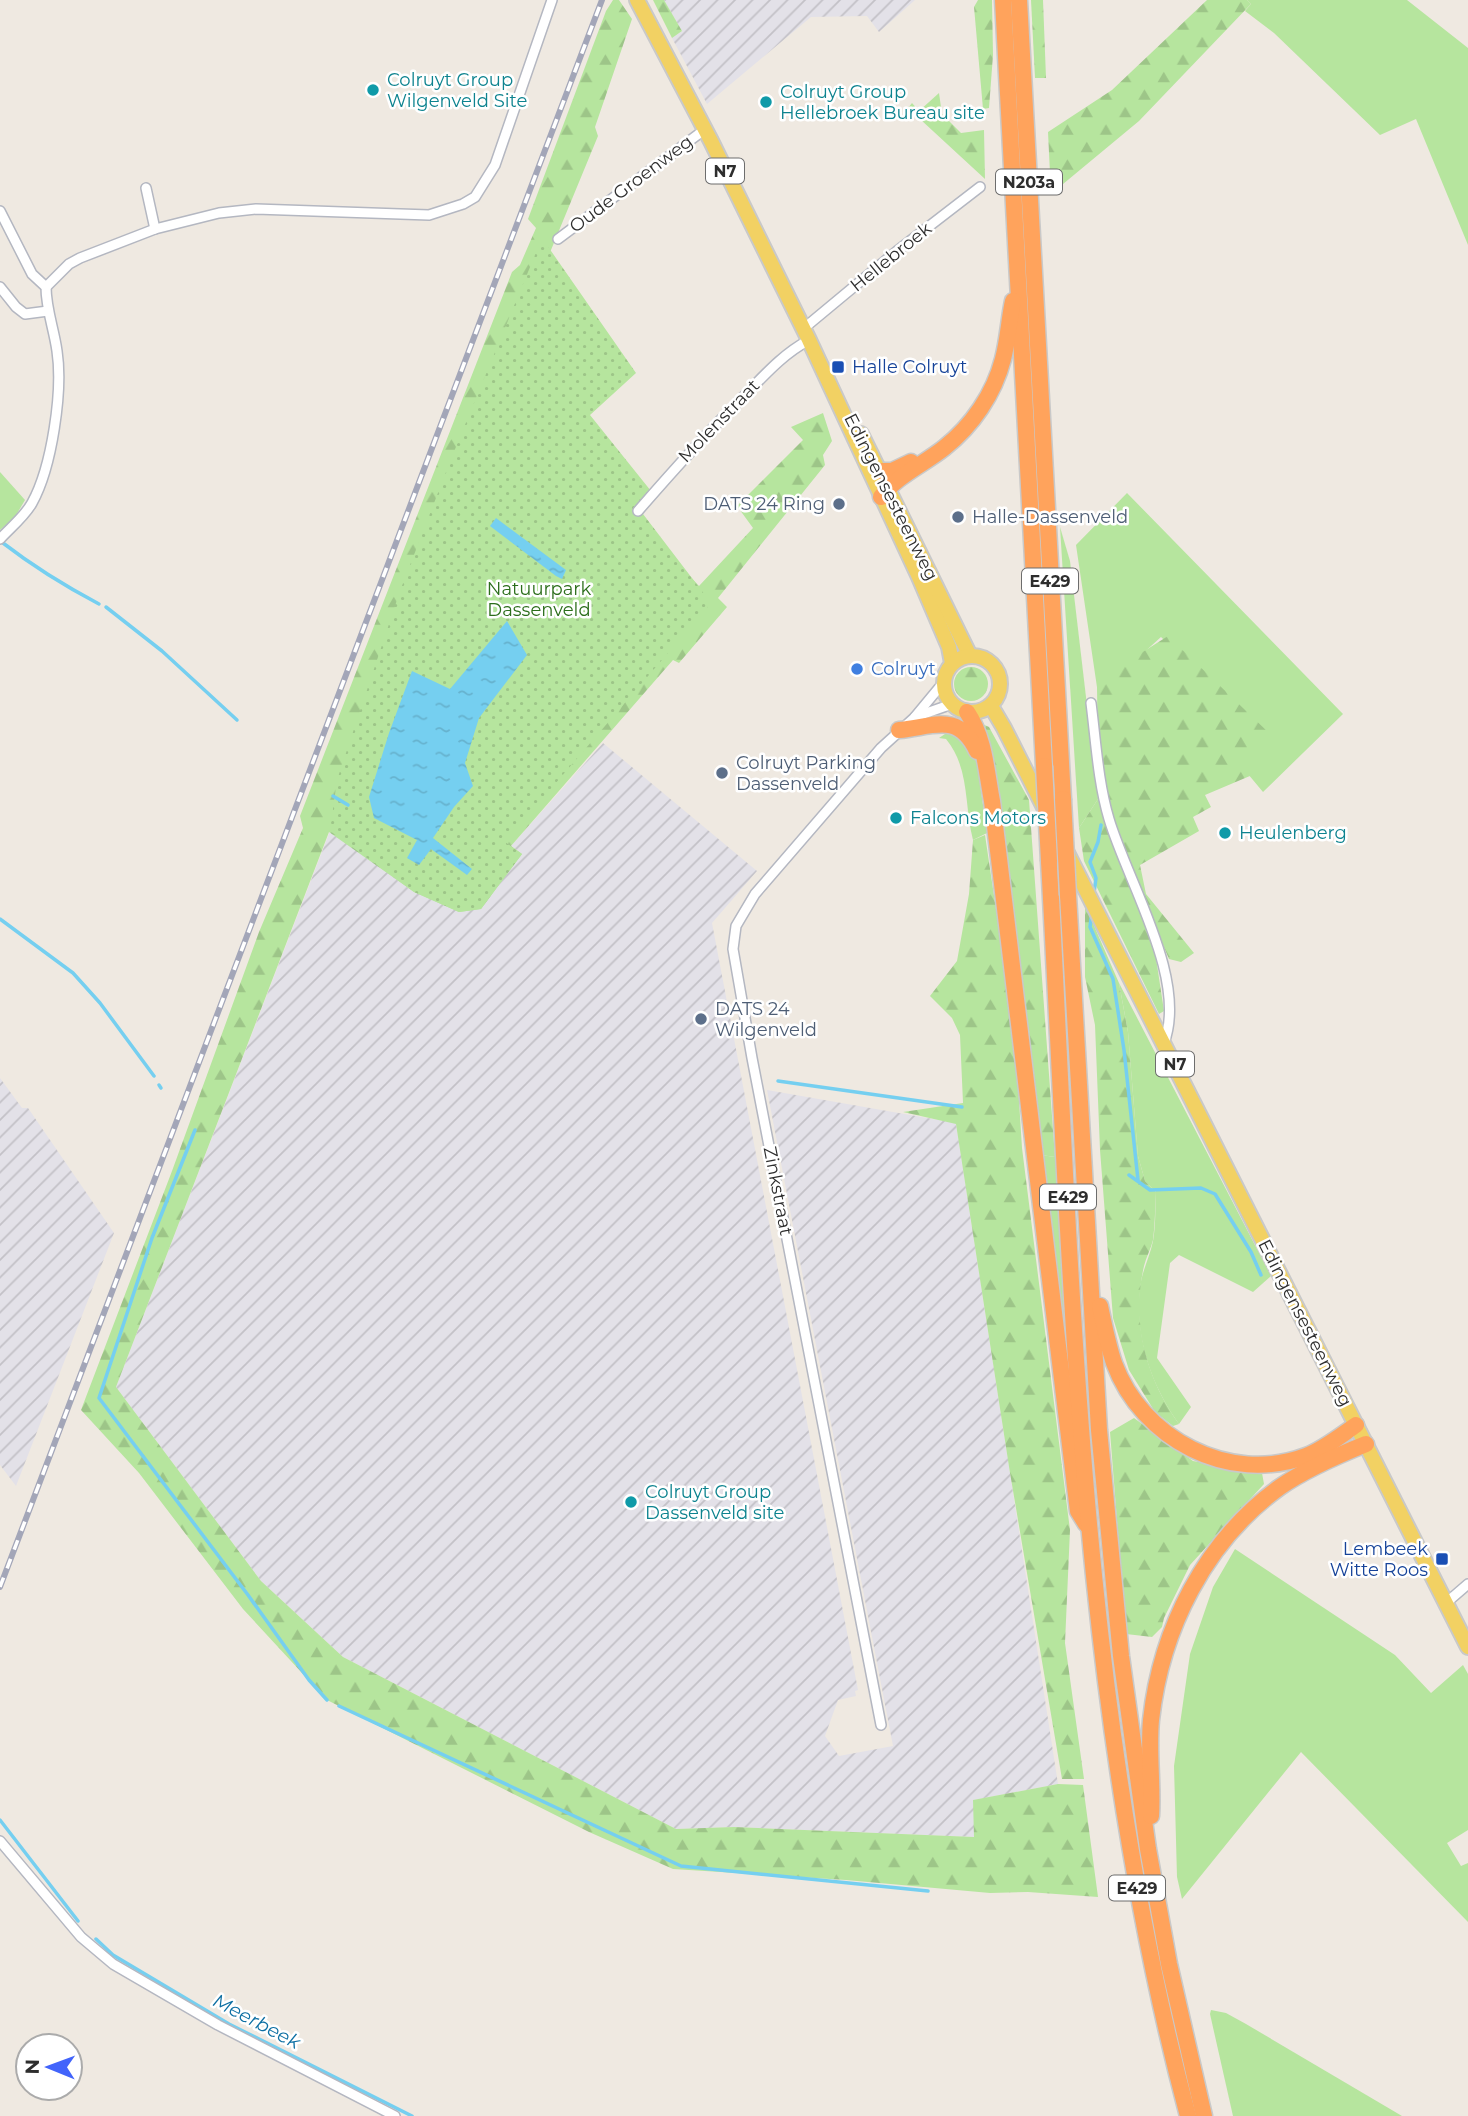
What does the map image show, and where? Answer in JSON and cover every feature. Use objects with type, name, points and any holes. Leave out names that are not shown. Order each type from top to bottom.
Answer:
[{"type":"highway","name":"N203a","points":[[1003,0],[1018,274],[1030,364]]},
{"type":"highway","name":"N203a","points":[[1019,0],[1030,364]]},
{"type":"highway","points":[[884,492],[967,428],[984,404],[1002,362],[1018,274]]},
{"type":"highway","name":"E429","points":[[1030,364],[1049,862],[1073,1285],[1091,1532],[1114,1749],[1130,1850],[1152,1967],[1188,2116]]},
{"type":"highway","name":"E429","points":[[1030,364],[1063,799],[1099,1430],[1109,1542],[1132,1744],[1148,1849],[1169,1964],[1204,2116]]},
{"type":"highway","points":[[880,471],[892,471],[945,447]]},
{"type":"highway","points":[[967,712],[981,741],[992,801],[1078,1511],[1091,1532]]},
{"type":"highway","points":[[899,730],[942,723],[953,726],[964,731],[972,740],[986,768]]},
{"type":"highway","points":[[1090,1270],[1115,1365],[1131,1396],[1150,1420],[1172,1439],[1218,1460],[1262,1465],[1306,1455],[1356,1425]]},
{"type":"highway","points":[[1148,1849],[1152,1812],[1151,1721],[1157,1683],[1175,1624],[1191,1588],[1227,1536],[1280,1487],[1310,1469],[1366,1444]]},
{"type":"main road","name":"Edingensesteenweg","points":[[638,1],[884,492],[970,656]]},
{"type":"main road","name":"Edingensesteenweg","points":[[806,335],[820,355],[880,471],[884,492],[949,647],[952,663]]},
{"type":"main road","points":[[970,656],[987,660],[998,673],[999,691],[990,706],[984,710],[967,712],[951,704],[946,697],[943,683],[952,663],[970,656]]},
{"type":"main road","name":"Edingensesteenweg","points":[[990,706],[1004,728],[1468,1647]]},
{"type":"street","points":[[46,287],[69,264],[80,258],[155,229],[219,213],[256,209],[429,215],[463,204],[475,197],[495,164],[552,0]]},
{"type":"street","name":"Oude Groenweg","points":[[558,239],[704,130]]},
{"type":"street","name":"Hellebroek","points":[[806,335],[897,251],[980,187]]},
{"type":"street","points":[[146,188],[155,229]]},
{"type":"street","points":[[0,211],[32,274],[46,287],[59,379],[50,448],[43,478],[31,505],[0,539]]},
{"type":"street","points":[[0,287],[25,314],[48,311]]},
{"type":"street","name":"Molenstraat","points":[[638,511],[684,457],[806,335]]},
{"type":"street","name":"Zinkstraat","points":[[881,1725],[733,949],[736,926],[755,894],[943,683]]},
{"type":"street","points":[[1091,703],[1103,795],[1161,954],[1171,1008],[1164,1043]]},
{"type":"street","name":"Zinkstraat","points":[[914,718],[951,704]]},
{"type":"street","points":[[1446,1603],[1468,1584]]},
{"type":"street","points":[[0,1842],[81,1937],[113,1964],[218,2025],[395,2116]]},
{"type":"shaded area","points":[[664,0],[915,0],[879,32],[867,16],[811,17],[707,104],[672,38],[682,31]]},
{"type":"shaded area","points":[[603,743],[757,871],[712,923],[858,1690],[855,1691],[856,1696],[838,1700],[825,1736],[839,1756],[893,1746],[767,1090],[956,1123],[1058,1784],[974,1800],[974,1837],[734,1827],[676,1829],[343,1657],[261,1581],[116,1387],[330,831],[414,892],[522,854],[511,846]]},
{"type":"shaded area","points":[[0,1078],[22,1108],[28,1108],[114,1233],[16,1486],[0,1465]]},
{"type":"green space","points":[[613,0],[619,0],[632,19],[595,127],[598,136],[551,250],[497,367],[699,586],[753,528],[737,506],[803,440],[791,427],[823,413],[832,441],[823,455],[825,465],[718,598],[727,607],[679,663],[673,660],[511,846],[522,854],[481,909],[459,912],[414,892],[329,832],[116,1387],[261,1581],[343,1657],[676,1829],[734,1827],[974,1837],[973,1800],[1058,1784],[1083,1785],[1098,1897],[1028,1892],[990,1893],[673,1869],[589,1832],[327,1700],[243,1609],[139,1473],[81,1410],[259,932],[303,828],[300,816],[512,272],[520,265],[536,228],[528,219],[606,11]]},
{"type":"green space","points":[[653,0],[664,0],[682,31],[672,38]]},
{"type":"green space","points":[[978,0],[992,0],[993,55],[989,108],[983,109],[974,7]]},
{"type":"green space","points":[[1031,0],[1043,0],[1046,78],[1035,78]]},
{"type":"green space","points":[[1207,0],[1247,0],[1251,4],[1139,121],[1051,194],[1048,132],[1112,90]]},
{"type":"green space","points":[[1247,0],[1407,0],[1468,48],[1468,245],[1416,119],[1380,135],[1274,33],[1245,11],[1251,4]]},
{"type":"green space","points":[[939,93],[942,114],[961,133],[984,130],[985,179],[908,108],[912,103],[919,111]]},
{"type":"green space","name":"Natuurpark Dassenveld","points":[[542,238],[636,373],[590,415],[651,491],[643,514],[711,603],[505,842],[522,854],[481,909],[459,912],[414,892],[330,831],[337,780],[400,591]]},
{"type":"green space","points":[[0,472],[25,500],[15,517],[0,530]]},
{"type":"green space","points":[[1127,493],[1343,714],[1263,792],[1238,762],[1260,735],[1161,637],[1098,694],[1076,545]]},
{"type":"green space","points":[[1060,527],[1070,561],[1098,799],[1079,828]]},
{"type":"green space","points":[[1168,636],[1269,733],[1248,761],[1257,773],[1205,795],[1211,807],[1193,817],[1199,831],[1140,865],[1146,894],[1194,953],[1181,962],[1169,959],[1149,912],[1164,1011],[1159,1014],[1084,861],[1079,828],[1098,799],[1097,681]]},
{"type":"green space","points":[[971,667],[983,672],[988,684],[983,696],[971,701],[959,696],[954,684],[959,672]]},
{"type":"green space","points":[[980,723],[989,727],[1029,800],[1055,1157],[1041,1155],[1003,816]]},
{"type":"green space","points":[[948,732],[966,740],[977,763],[987,833],[973,840],[959,762],[946,739],[939,738]]},
{"type":"green space","points":[[985,835],[1015,1037],[1022,1148],[1070,1530],[1065,1643],[1084,1779],[1062,1779],[1010,1473],[956,1124],[903,1112],[963,1103],[960,1035],[952,1018],[930,996],[957,961],[969,894],[973,840]]},
{"type":"green space","points":[[1085,905],[1119,983],[1128,1032],[1138,1156],[1145,1181],[1156,1192],[1153,1240],[1140,1287],[1139,1308],[1144,1349],[1158,1388],[1179,1424],[1173,1426],[1155,1412],[1129,1370],[1113,1318],[1100,1150],[1095,1025],[1085,977]]},
{"type":"green space","points":[[1119,983],[1271,1276],[1253,1292],[1179,1255],[1170,1263],[1157,1358],[1191,1407],[1179,1424],[1160,1393],[1142,1342],[1140,1287],[1153,1241],[1156,1192],[1145,1181],[1138,1156],[1128,1032]]},
{"type":"green space","points":[[1041,1155],[1055,1157],[1072,1366],[1066,1368]]},
{"type":"green space","points":[[1134,1418],[1193,1461],[1262,1473],[1264,1484],[1190,1565],[1162,1627],[1152,1637],[1126,1634],[1110,1432]]},
{"type":"green space","points":[[1235,1549],[1395,1655],[1431,1693],[1463,1665],[1468,1674],[1468,1830],[1447,1843],[1461,1866],[1468,1863],[1468,1922],[1301,1752],[1182,1899],[1177,1877],[1174,1766],[1190,1654],[1213,1587]]},
{"type":"green space","points":[[1211,2010],[1226,2013],[1246,2024],[1402,2116],[1233,2116]]},
{"type":"water","points":[[496,518],[566,570],[562,579],[490,526]]},
{"type":"water","points":[[507,621],[527,655],[479,718],[465,763],[473,786],[454,807],[433,838],[472,869],[467,875],[431,849],[419,865],[407,858],[417,840],[374,818],[369,797],[389,733],[412,671],[450,689]]},
{"type":"waterway","points":[[3,543],[50,576],[99,604]]},
{"type":"waterway","points":[[106,607],[162,651],[237,720]]},
{"type":"waterway","points":[[333,796],[348,805]]},
{"type":"waterway","points":[[1094,893],[1096,878],[1090,862],[1101,825]]},
{"type":"waterway","points":[[1092,911],[1090,927],[1113,979],[1124,1050],[1138,1180]]},
{"type":"waterway","points":[[0,919],[73,973],[100,1003],[154,1076]]},
{"type":"waterway","points":[[778,1081],[962,1107]]},
{"type":"waterway","points":[[195,1130],[152,1238],[99,1398],[309,1680],[327,1700]]},
{"type":"waterway","points":[[1129,1175],[1150,1190],[1201,1188],[1215,1194],[1251,1252],[1261,1275]]},
{"type":"waterway","points":[[339,1706],[681,1866],[928,1891]]},
{"type":"waterway","name":"Meerbeek","points":[[0,1820],[78,1921]]},
{"type":"waterway","name":"Meerbeek","points":[[96,1939],[113,1955],[229,2024],[412,2116]]},
{"type":"railway","points":[[0,1587],[602,0]]},
{"type":"place","name":"Colruyt Group Wilgenveld Site","points":[[373,90]]},
{"type":"place","name":"Colruyt Group Hellebroek Bureau site","points":[[766,102]]},
{"type":"place","name":"Halle Colruyt","points":[[838,367]]},
{"type":"place","name":"DATS 24 Ring","points":[[839,504]]},
{"type":"place","name":"Halle-Dassenveld","points":[[958,517]]},
{"type":"place","name":"Colruyt","points":[[857,669]]},
{"type":"place","name":"Colruyt Parking Dassenveld","points":[[722,773]]},
{"type":"place","name":"Falcons Motors","points":[[896,818]]},
{"type":"place","name":"Heulenberg","points":[[1225,833]]},
{"type":"place","name":"DATS 24 Wilgenveld","points":[[701,1019]]},
{"type":"place","name":"Colruyt Group Dassenveld site","points":[[631,1502]]},
{"type":"place","name":"Lembeek Witte Roos","points":[[1442,1559]]}]
